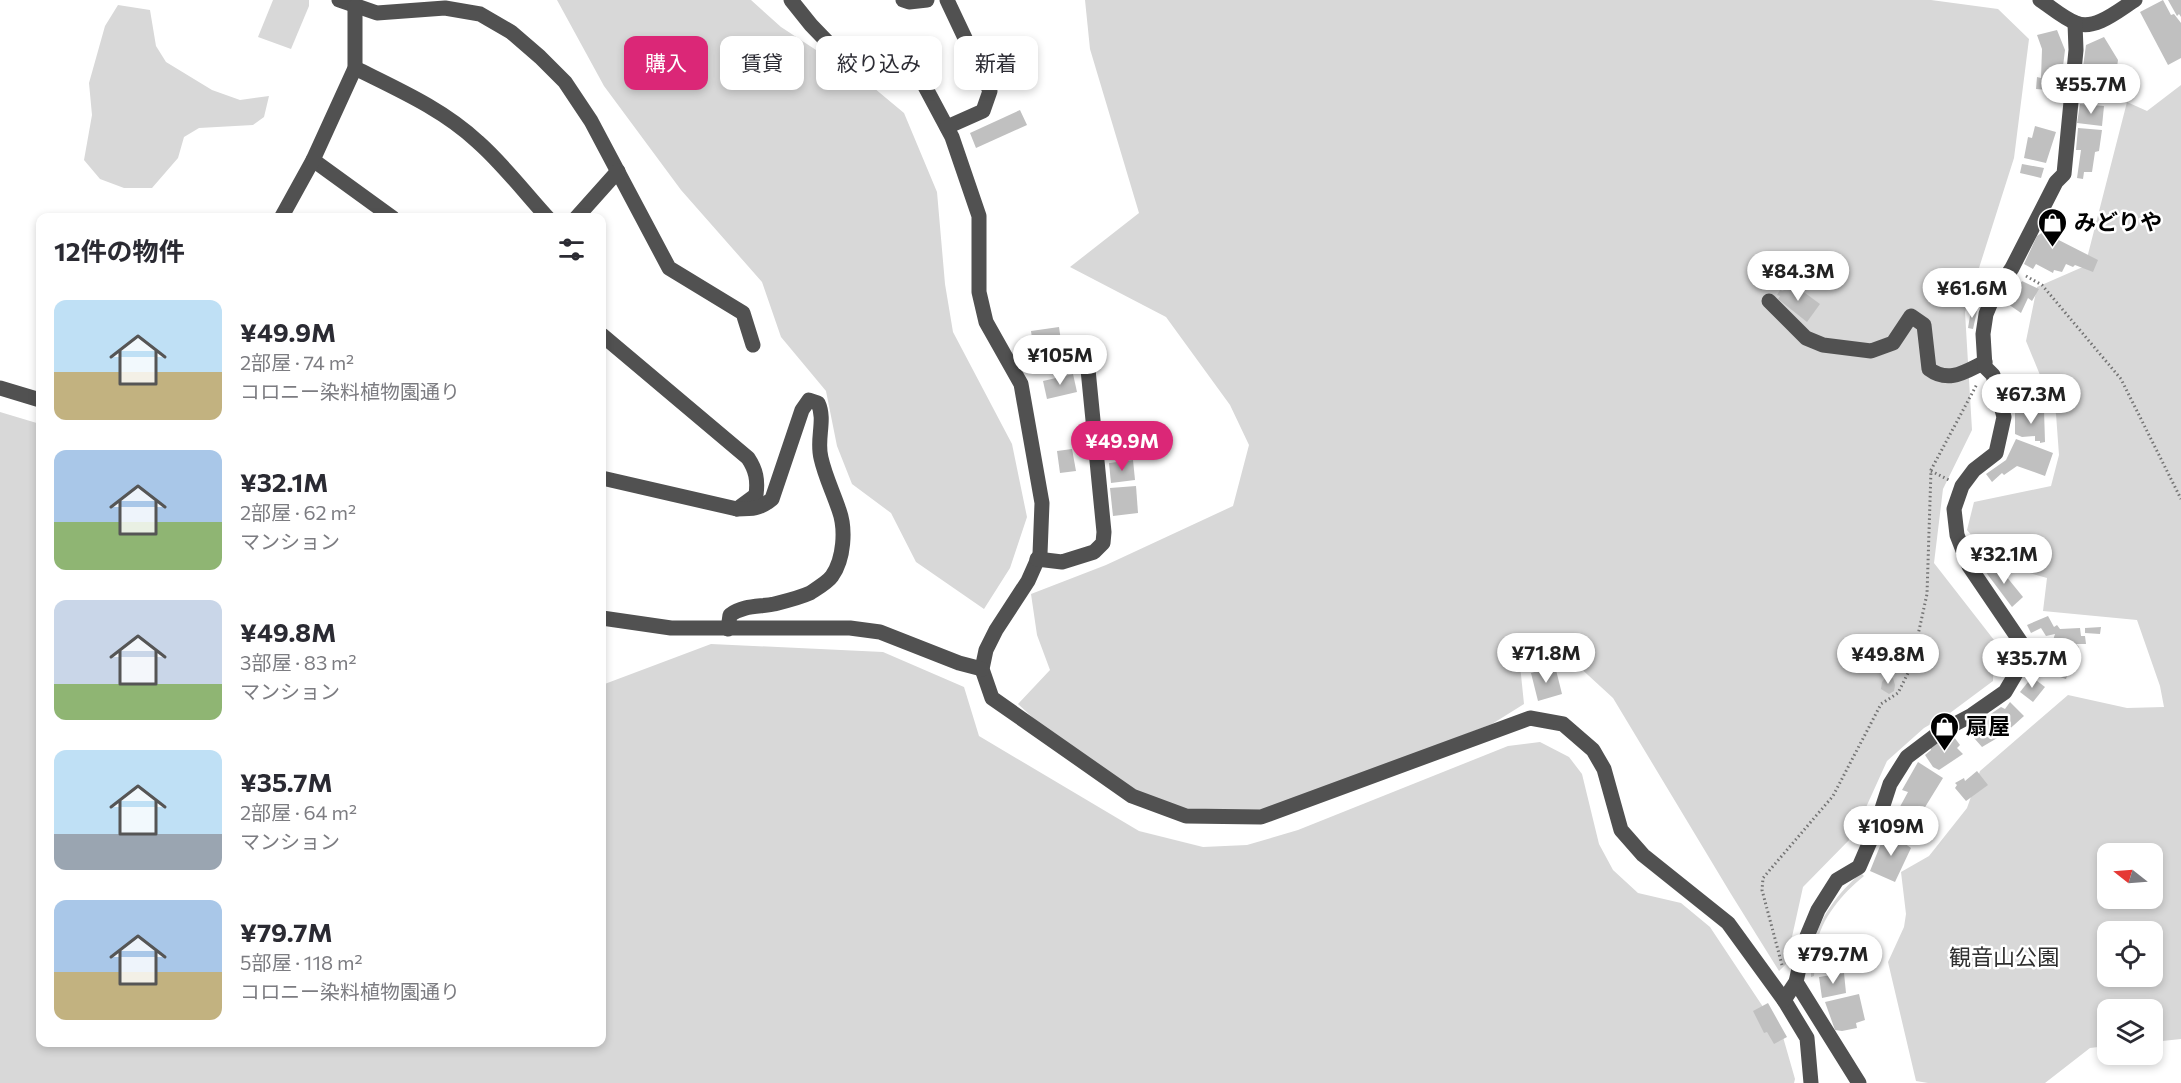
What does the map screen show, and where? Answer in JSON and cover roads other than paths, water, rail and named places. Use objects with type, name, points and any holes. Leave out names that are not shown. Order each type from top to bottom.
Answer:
[{"type":"street","points":[[339,0],[377,13],[445,9],[480,14],[511,32],[565,82],[591,121],[669,268],[743,313],[753,345]]},
{"type":"street","points":[[791,0],[838,53],[876,61],[921,79],[947,127],[979,216],[979,292],[986,322],[1021,384],[1042,503],[1040,554],[1028,581],[996,630],[986,650],[982,669],[992,698],[1132,796],[1185,816],[1261,817],[1530,718],[1563,724],[1593,750],[1604,769],[1621,830],[1643,855],[1728,923],[1785,1000],[1806,1038],[1811,1083]]},
{"type":"street","points":[[903,0],[909,2],[927,0]]},
{"type":"street","points":[[946,0],[990,91],[983,111],[947,127]]},
{"type":"street","points":[[2040,0],[2075,23],[2088,26],[2135,0]]},
{"type":"street","points":[[284,213],[313,160],[355,68],[355,7]]},
{"type":"street","points":[[1785,1000],[1796,982],[1805,941],[1818,910],[1837,880],[1859,867],[1875,830],[1890,784],[1907,757],[1940,732],[1972,715],[2005,692],[2018,670],[2022,644],[1969,566],[1957,535],[1954,509],[1962,486],[1974,470],[1996,453],[2004,417],[1993,375],[1985,367],[1983,334],[1986,314],[1994,295],[2012,268],[2056,182],[2064,174],[2076,50],[2075,23]]},
{"type":"street","points":[[355,68],[409,95],[450,120],[478,142],[543,213]]},
{"type":"street","points":[[313,160],[386,213]]},
{"type":"street","points":[[580,213],[618,171]]},
{"type":"street","points":[[1769,301],[1806,338],[1823,345],[1871,351],[1893,343],[1911,316],[1923,325],[1929,369],[1938,375],[1957,375],[1985,362]]},
{"type":"street","points":[[606,338],[748,458],[755,469],[756,495],[737,509]]},
{"type":"street","points":[[1037,559],[1062,562],[1094,552],[1103,543],[1104,532],[1086,349]]},
{"type":"street","points":[[0,388],[36,399]]},
{"type":"street","points":[[606,479],[737,509],[753,510],[763,507],[772,499],[802,410],[809,400],[818,403],[823,413],[820,455],[829,488],[840,511],[843,535],[841,557],[831,578],[810,592],[773,604],[746,607],[736,611],[730,615],[728,629]]},
{"type":"street","points":[[606,619],[671,628],[809,627],[850,628],[880,632],[959,663],[982,669]]},
{"type":"street","points":[[1796,982],[1859,1083]]},
{"type":"place","name":"みどりや","points":[[2053,248]]},
{"type":"place","name":"扇屋","points":[[1945,752]]},
{"type":"park label","name":"観音山公園","points":[[2004,957]]}]
